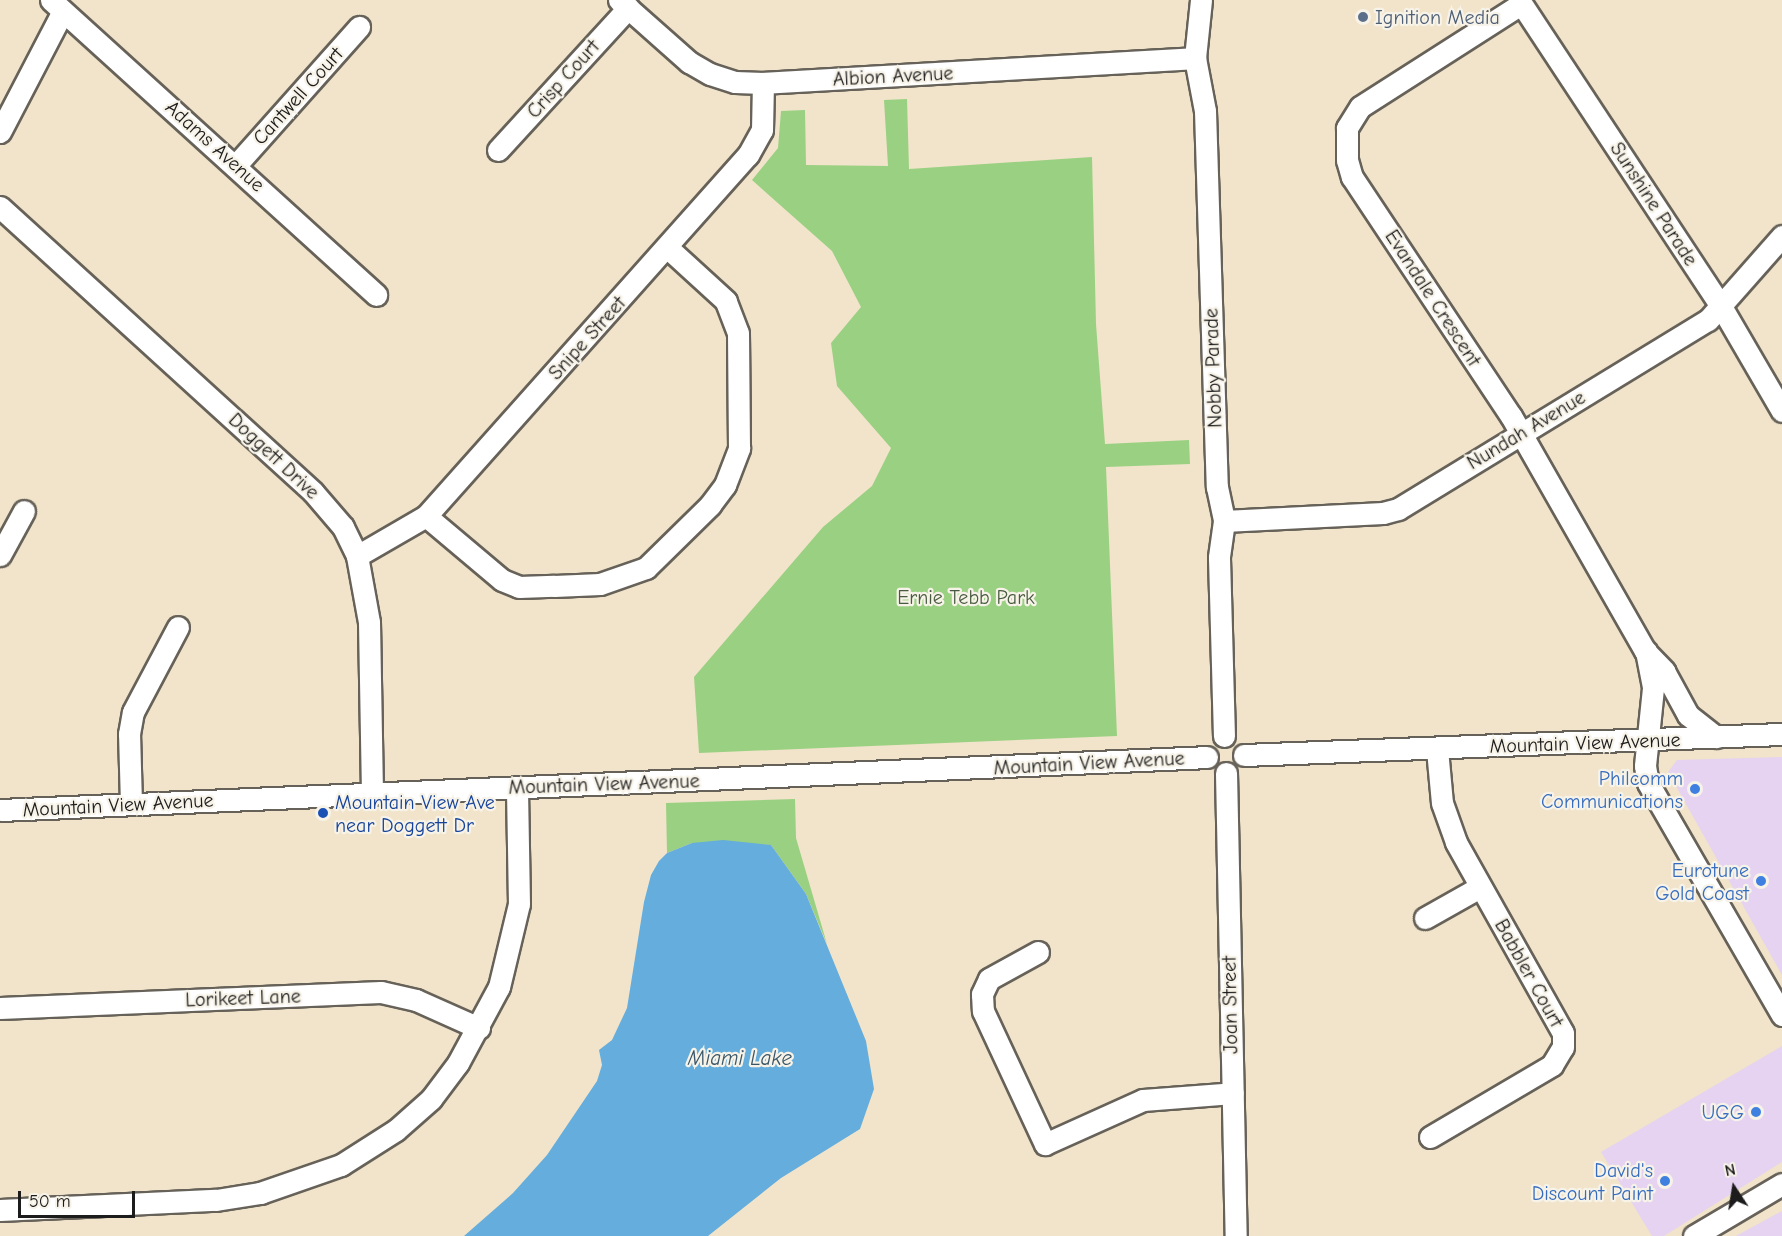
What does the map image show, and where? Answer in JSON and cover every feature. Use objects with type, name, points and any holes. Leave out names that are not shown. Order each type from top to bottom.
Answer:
[{"type":"street","name":"Nobby Parade","points":[[1201,0],[1195,58],[1205,111],[1217,487],[1224,521],[1219,558],[1224,736]]},
{"type":"street","name":"Sunshine Parade","points":[[1520,2],[1722,308],[1782,411]]},
{"type":"street","name":"Evandale Crescent","points":[[1520,2],[1360,107],[1351,117],[1346,140],[1352,177],[1521,432],[1646,651],[1664,671],[1688,715],[1716,737]]},
{"type":"street","name":"Albion Avenue","points":[[624,4],[700,69],[722,79],[763,84],[1195,58]]},
{"type":"street","name":"Crisp Court","points":[[498,150],[624,4]]},
{"type":"street","points":[[0,132],[57,6]]},
{"type":"street","name":"Adams Avenue","points":[[57,6],[236,165],[376,295]]},
{"type":"street","name":"Cantwell Court","points":[[236,165],[359,27]]},
{"type":"street","name":"Snipe Street","points":[[357,556],[426,516],[668,248],[758,142],[763,84]]},
{"type":"street","name":"Doggett Drive","points":[[0,207],[313,492],[343,527],[357,556],[369,622],[372,794]]},
{"type":"street","name":"Nundah Avenue","points":[[1224,521],[1383,513],[1398,508],[1521,432],[1622,374],[1722,308],[1782,236]]},
{"type":"street","points":[[426,516],[502,580],[519,587],[554,586],[600,584],[646,568],[710,505],[732,470],[740,448],[738,333],[726,301],[668,248]]},
{"type":"street","points":[[0,555],[24,511]]},
{"type":"street","points":[[131,804],[129,735],[133,712],[178,627]]},
{"type":"street","name":"Evandale Crescent","points":[[1646,651],[1653,688],[1646,774],[1655,800],[1782,1016]]},
{"type":"street","name":"Mountain View Avenue","points":[[1244,755],[1782,734]]},
{"type":"street","points":[[1224,736],[1240,743],[1244,755],[1237,770],[1226,774],[1211,767],[1207,757],[1213,742],[1224,736]]},
{"type":"street","name":"Babbler Court","points":[[1430,1137],[1552,1065],[1563,1047],[1559,1021],[1480,887],[1448,822],[1442,803],[1437,749]]},
{"type":"street","name":"Mountain View Avenue","points":[[0,810],[1207,757]]},
{"type":"street","name":"Joan Street","points":[[1226,774],[1236,1236]]},
{"type":"street","points":[[0,1210],[223,1200],[315,1177],[361,1154],[408,1120],[445,1080],[479,1028],[499,987],[516,925],[520,885],[517,787]]},
{"type":"street","points":[[1425,918],[1480,887]]},
{"type":"street","points":[[1038,952],[989,978],[982,994],[983,1011],[1045,1144],[1143,1100],[1233,1093]]},
{"type":"street","name":"Lorikeet Lane","points":[[0,1008],[381,992],[417,1000],[479,1028]]},
{"type":"street","points":[[1694,1236],[1782,1184]]},
{"type":"shaded area","points":[[1782,757],[1782,975],[1668,772],[1677,760]]},
{"type":"shaded area","points":[[1782,1046],[1782,1162],[1664,1236],[1652,1236],[1601,1152]]},
{"type":"shaded area","points":[[1782,1211],[1782,1236],[1736,1236]]},
{"type":"green space","name":"Ernie Tebb Park","points":[[907,99],[909,169],[1092,157],[1096,324],[1105,444],[1189,440],[1190,464],[1106,467],[1117,736],[699,753],[694,677],[823,527],[872,486],[891,448],[837,386],[831,343],[861,307],[832,251],[752,180],[778,148],[781,111],[805,110],[806,165],[888,166],[884,100]]},
{"type":"green space","points":[[795,799],[796,838],[827,944],[806,894],[771,845],[692,843],[667,853],[666,803]]},
{"type":"water","name":"Miami Lake","points":[[723,840],[771,845],[806,894],[866,1041],[874,1089],[860,1129],[781,1178],[708,1236],[464,1236],[513,1193],[547,1155],[597,1081],[602,1065],[599,1050],[612,1040],[627,1008],[644,902],[651,875],[659,861],[667,853],[692,843]]},
{"type":"place","name":"Ignition Media","points":[[1363,17]]},
{"type":"place","name":"Philcomm Communications","points":[[1695,789]]},
{"type":"place","name":"Mountain View Ave near Doggett Dr","points":[[323,813]]},
{"type":"place","name":"Eurotune Gold Coast","points":[[1761,881]]},
{"type":"place","name":"UGG","points":[[1756,1112]]},
{"type":"place","name":"David's Discount Paint","points":[[1665,1181]]}]
